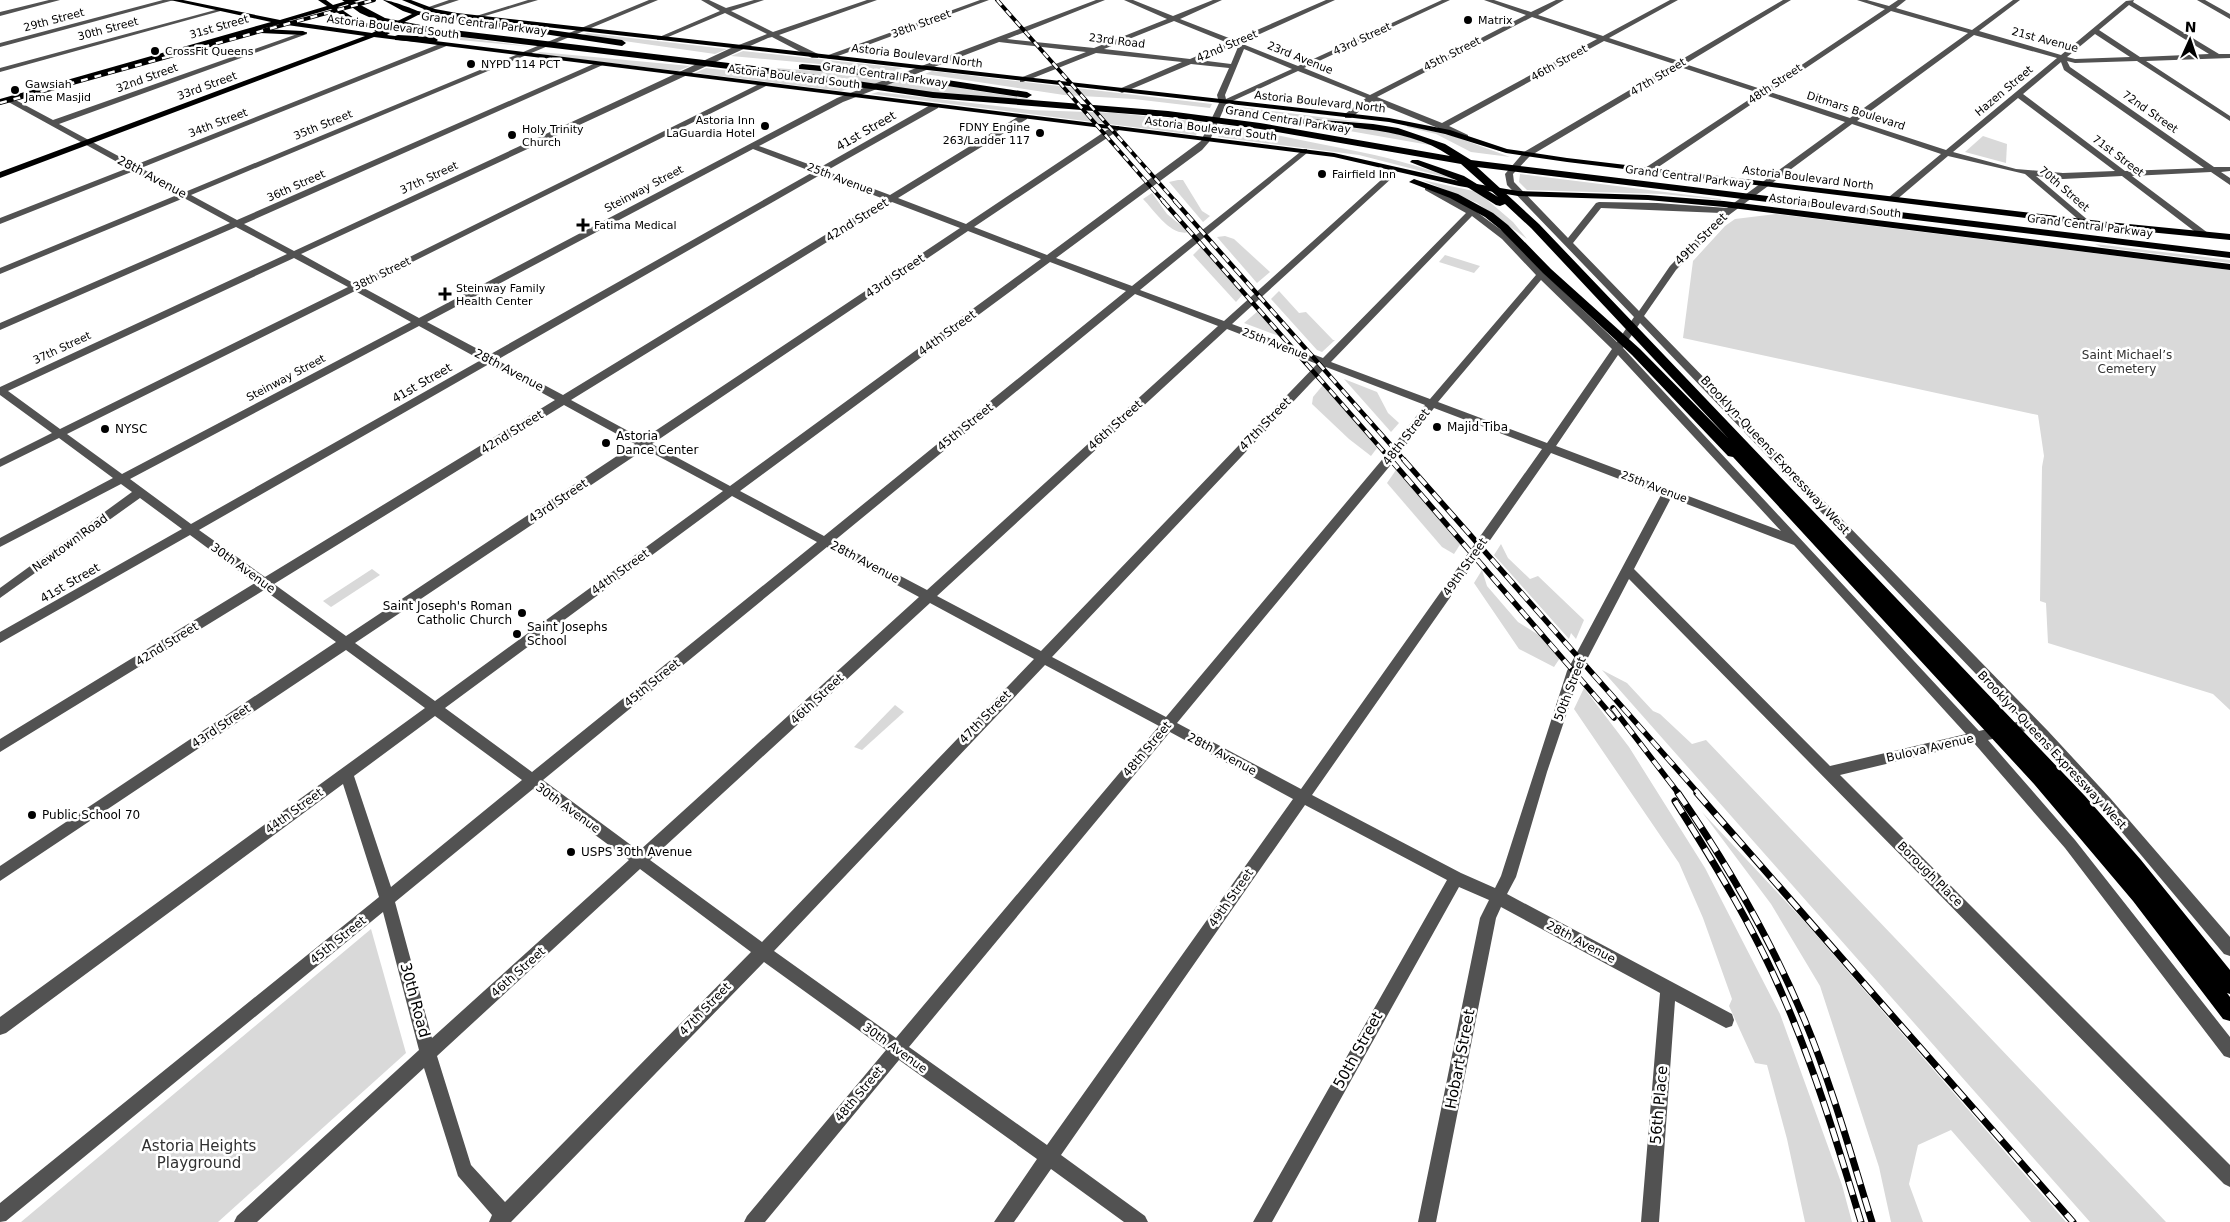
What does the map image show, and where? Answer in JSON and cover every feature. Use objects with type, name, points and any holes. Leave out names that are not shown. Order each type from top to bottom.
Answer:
[{"type":"highway","name":"Grand Central Parkway","points":[[363,0],[388,14],[421,22],[702,57],[901,76],[1053,98],[1202,110],[1478,158],[2230,247]]},
{"type":"highway","name":"Grand Central Parkway","points":[[343,2],[376,17],[413,27],[958,98],[1139,111],[1269,128],[1462,162],[2230,255]]},
{"type":"highway","points":[[419,13],[702,57]]},
{"type":"highway","points":[[391,35],[550,51],[685,61]]},
{"type":"highway","name":"Brooklyn-Queens Expressway West","points":[[1202,110],[1313,123],[1379,127],[1435,140],[1486,176],[2073,794],[2135,866],[2230,985]]},
{"type":"highway","points":[[1305,112],[1392,126],[1435,140]]},
{"type":"highway","points":[[1218,121],[1406,160],[1455,176],[1490,196],[1518,220],[2040,779],[2134,890],[2230,1012]]},
{"type":"highway","points":[[1414,182],[1454,196],[1489,215],[1504,227],[1563,286],[1636,352],[1782,503]]},
{"type":"main road","name":"Astoria Boulevard South","points":[[172,0],[355,35],[373,37],[391,35],[445,45],[1304,151],[1360,160],[1501,192],[1546,196],[1654,198],[1740,204],[2230,267]]},
{"type":"main road","points":[[190,4],[204,0]]},
{"type":"main road","points":[[321,0],[355,21],[391,35],[392,28],[419,13]]},
{"type":"main road","name":"31st Street","points":[[3,100],[280,22],[343,2],[357,0]]},
{"type":"main road","name":"Astoria Boulevard North","points":[[386,0],[406,10],[419,13],[476,17],[736,49],[827,57],[1222,104],[1398,122],[1465,137],[1501,150],[1765,186],[1892,199],[2086,223],[2230,237]]},
{"type":"main road","name":"Astoria Boulevard North","points":[[405,0],[419,13]]},
{"type":"main road","points":[[248,30],[355,35]]},
{"type":"main road","name":"33rd Street","points":[[2,173],[373,37]]},
{"type":"main road","points":[[1304,151],[1414,182]]},
{"type":"street","points":[[0,14],[57,0]]},
{"type":"street","name":"29th Street","points":[[0,45],[172,0]]},
{"type":"street","points":[[419,13],[456,0]]},
{"type":"street","points":[[476,17],[535,0]]},
{"type":"street","name":"35th Street","points":[[0,271],[655,0]]},
{"type":"street","points":[[704,0],[815,56]]},
{"type":"street","points":[[659,39],[725,11],[761,0]]},
{"type":"street","name":"37th Street","points":[[0,391],[736,49],[874,0]]},
{"type":"street","name":"38th Street","points":[[827,57],[986,0]]},
{"type":"street","name":"Steinway Street","points":[[0,543],[852,95],[1102,0]]},
{"type":"street","name":"23rd Avenue","points":[[1127,0],[1442,126],[1465,137]]},
{"type":"street","points":[[1023,80],[1219,0]]},
{"type":"street","name":"42nd Street","points":[[1122,91],[1332,0]]},
{"type":"street","name":"43rd Street","points":[[1222,104],[1446,0]]},
{"type":"street","name":"Ditmars Boulevard","points":[[1487,0],[1983,164],[2028,173],[2072,176],[2230,169]]},
{"type":"street","name":"45th Street","points":[[1348,116],[1370,98],[1561,0]]},
{"type":"street","name":"46th Street","points":[[1442,126],[1675,0]]},
{"type":"street","name":"47th Street","points":[[1527,154],[1788,0]]},
{"type":"street","name":"21st Avenue","points":[[1860,0],[2062,58],[2084,62],[2230,56]]},
{"type":"street","name":"48th Street","points":[[1648,170],[1903,0]]},
{"type":"street","name":"49th Street","points":[[1003,1222],[1673,268],[1729,212],[2017,0]]},
{"type":"street","points":[[2200,0],[2230,17]]},
{"type":"street","points":[[2129,1],[2153,18],[2230,64]]},
{"type":"street","name":"Hazen Street","points":[[1892,199],[2129,1]]},
{"type":"street","name":"30th Street","points":[[0,70],[221,10]]},
{"type":"street","points":[[2118,11],[2153,18]]},
{"type":"street","points":[[2094,30],[2230,119]]},
{"type":"street","name":"32nd Street","points":[[53,123],[305,33]]},
{"type":"street","name":"23rd Road","points":[[998,40],[1233,66]]},
{"type":"street","name":"34th Street","points":[[0,221],[445,45]]},
{"type":"street","name":"44th Street","points":[[0,1027],[1199,148],[1207,138],[1222,104],[1221,95],[1242,46]]},
{"type":"street","name":"72nd Street","points":[[2062,58],[2067,68],[2230,182]]},
{"type":"street","name":"36th Street","points":[[0,327],[601,64]]},
{"type":"street","name":"38th Street","points":[[0,463],[764,85]]},
{"type":"street","name":"71st Street","points":[[2018,94],[2205,235]]},
{"type":"street","name":"28th Avenue","points":[[3,100],[53,123],[644,444],[1303,797],[1456,878],[1498,897],[1726,1020]]},
{"type":"street","name":"41st Street","points":[[0,638],[935,106]]},
{"type":"street","points":[[1398,122],[1411,114]]},
{"type":"street","name":"42nd Street","points":[[0,746],[1024,117]]},
{"type":"street","name":"43rd Street","points":[[0,874],[1116,128]]},
{"type":"street","name":"25th Avenue","points":[[752,146],[1798,541]]},
{"type":"street","name":"45th Street","points":[[0,1216],[1304,151]]},
{"type":"street","name":"Brooklyn-Queens Expressway West","points":[[1527,154],[1509,174],[1512,186],[2027,725],[2105,802],[2230,948]]},
{"type":"street","name":"70th Street","points":[[2028,173],[2086,223]]},
{"type":"street","name":"46th Street","points":[[243,1222],[1390,175]]},
{"type":"street","points":[[1414,182],[1435,191],[1472,212],[1505,237],[1541,275],[1618,347],[1982,736],[2070,844],[2230,1050]]},
{"type":"street","points":[[1568,244],[1599,205],[1657,206],[1729,212]]},
{"type":"street","name":"47th Street","points":[[501,1219],[762,952],[1324,363],[1472,212]]},
{"type":"street","name":"48th Street","points":[[753,1222],[1390,458],[1432,403],[1541,275]]},
{"type":"street","name":"30th Avenue","points":[[0,391],[435,708],[762,952],[1139,1222]]},
{"type":"street","name":"Newtown Road","points":[[0,594],[140,492]]},
{"type":"street","name":"50th Street","points":[[1498,897],[1508,877],[1540,772],[1574,671],[1668,493]]},
{"type":"street","name":"Borough Place","points":[[1628,571],[2230,1178]]},
{"type":"street","name":"Bulova Avenue","points":[[1829,772],[2027,725]]},
{"type":"street","name":"30th Road","points":[[346,773],[387,899],[428,1054],[464,1170],[501,1219]]},
{"type":"street","name":"50th Street","points":[[1262,1222],[1456,878]]},
{"type":"street","name":"Hobart Street","points":[[1427,1222],[1488,918],[1498,897]]},
{"type":"street","name":"56th Place","points":[[1650,1222],[1668,989]]},
{"type":"green space","points":[[399,29],[534,47],[428,37]]},
{"type":"green space","points":[[587,33],[727,49],[715,54],[582,35]]},
{"type":"green space","points":[[743,51],[903,68],[895,71],[731,56]]},
{"type":"green space","points":[[540,52],[690,66],[678,71],[536,54]]},
{"type":"green space","points":[[762,67],[883,76],[1041,101],[941,94]]},
{"type":"green space","points":[[706,68],[788,78],[848,89],[841,91],[695,73]]},
{"type":"green space","points":[[932,71],[1212,104],[1210,108],[1134,99],[1064,95],[925,74]]},
{"type":"green space","points":[[878,92],[1030,110],[1116,113],[1202,122],[1196,135],[871,94]]},
{"type":"green space","points":[[1231,106],[1369,123],[1288,117],[1230,109]]},
{"type":"green space","points":[[1223,125],[1388,158],[1456,180],[1359,155],[1218,137]]},
{"type":"green space","points":[[1407,125],[1456,137],[1510,157],[1471,152],[1436,134],[1407,127]]},
{"type":"green space","points":[[1321,126],[1381,130],[1435,146]]},
{"type":"green space","points":[[1983,136],[2007,144],[2006,163],[1965,152]]},
{"type":"green space","points":[[1520,174],[1721,200],[1662,194],[1527,190],[1519,182]]},
{"type":"green space","points":[[1183,180],[1202,211],[1210,216],[1203,222],[1169,182]]},
{"type":"green space","points":[[1422,180],[1478,192],[1513,222],[1527,239],[1477,203]]},
{"type":"green space","points":[[1152,193],[1167,214],[1189,232],[1182,233],[1176,231],[1158,216],[1143,199]]},
{"type":"green space","name":"Saint Michael’s Cemetery","points":[[1776,214],[2230,270],[2230,710],[2213,694],[2048,643],[2046,603],[2040,601],[2042,467],[2044,456],[2038,415],[1683,338],[1693,261],[1725,226],[1735,219]]},
{"type":"green space","points":[[1225,236],[1234,239],[1270,272],[1257,283],[1217,237]]},
{"type":"green space","points":[[2095,244],[2230,260],[2230,263],[2101,247]]},
{"type":"green space","points":[[1201,247],[1243,294],[1236,302],[1193,255]]},
{"type":"green space","points":[[1445,255],[1480,266],[1474,273],[1439,262]]},
{"type":"green space","points":[[1279,291],[1299,313],[1306,312],[1335,340],[1322,352],[1317,350],[1271,299]]},
{"type":"green space","points":[[1258,311],[1276,333],[1279,336],[1244,323]]},
{"type":"green space","points":[[1344,379],[1377,392],[1388,413],[1399,423],[1391,432]]},
{"type":"green space","points":[[1323,385],[1377,448],[1371,456],[1349,439],[1312,404],[1313,397]]},
{"type":"green space","points":[[1396,470],[1461,543],[1454,554],[1442,547],[1387,483]]},
{"type":"green space","points":[[1501,544],[1508,558],[1530,579],[1538,576],[1584,620],[1576,639],[1571,633],[1569,639],[1494,555]]},
{"type":"green space","points":[[372,569],[380,575],[331,607],[323,601]]},
{"type":"green space","points":[[1482,570],[1487,586],[1518,622],[1542,637],[1560,658],[1554,667],[1519,649],[1474,583]]},
{"type":"green space","points":[[1602,670],[1627,683],[1653,711],[1660,714],[1692,744],[1706,740],[2166,1222],[2090,1222]]},
{"type":"green space","points":[[1584,688],[1629,747],[1705,868],[1780,1014],[1842,1185],[1852,1222],[1805,1222],[1787,1139],[1767,1065],[1755,1063],[1729,1006],[1732,999],[1703,918],[1679,863],[1574,709]]},
{"type":"green space","points":[[895,705],[904,712],[862,750],[854,747]]},
{"type":"green space","points":[[1702,812],[1804,921],[2066,1222],[2031,1222],[1951,1130],[1918,1145],[1909,1184],[1923,1222],[1891,1222],[1879,1167],[1820,986],[1771,904]]},
{"type":"green space","name":"Astoria Heights Playground","points":[[371,929],[406,1053],[218,1222],[21,1222]]},
{"type":"railway","points":[[0,103],[374,0]]},
{"type":"railway","points":[[997,0],[1176,202]]},
{"type":"railway","points":[[1059,82],[1164,202]]},
{"type":"railway","points":[[1163,201],[1392,461]]},
{"type":"railway","points":[[1175,201],[1405,461]]},
{"type":"railway","points":[[1391,460],[1614,718]]},
{"type":"railway","points":[[1404,460],[1699,794]]},
{"type":"railway","points":[[1613,708],[1679,794]]},
{"type":"railway","points":[[1678,793],[1748,904],[1792,991],[1824,1070],[1872,1222]]},
{"type":"railway","points":[[1697,793],[2073,1222]]},
{"type":"railway","points":[[1675,801],[1733,897],[1772,971],[1816,1080],[1861,1222]]},
{"type":"place","name":"Matrix","points":[[1468,20]]},
{"type":"place","name":"CrossFit Queens","points":[[155,51]]},
{"type":"place","name":"NYPD 114 PCT","points":[[471,64]]},
{"type":"place","name":"Gawsiah Jame Masjid","points":[[15,90]]},
{"type":"place","name":"Astoria Inn LaGuardia Hotel","points":[[765,126]]},
{"type":"place","name":"FDNY Engine 263/Ladder 117","points":[[1040,133]]},
{"type":"place","name":"Holy Trinity Church","points":[[512,135]]},
{"type":"place","name":"Fairfield Inn","points":[[1322,174]]},
{"type":"place","name":"Fatima Medical","points":[[583,225]]},
{"type":"place","name":"Steinway Family Health Center","points":[[445,294]]},
{"type":"place","name":"Majid Tiba","points":[[1437,427]]},
{"type":"place","name":"NYSC","points":[[105,429]]},
{"type":"place","name":"Astoria Dance Center","points":[[606,443]]},
{"type":"place","name":"Saint Joseph's Roman Catholic Church","points":[[522,613]]},
{"type":"place","name":"Saint Josephs School","points":[[517,634]]},
{"type":"place","name":"Public School 70","points":[[32,815]]},
{"type":"place","name":"USPS 30th Avenue","points":[[571,852]]}]
